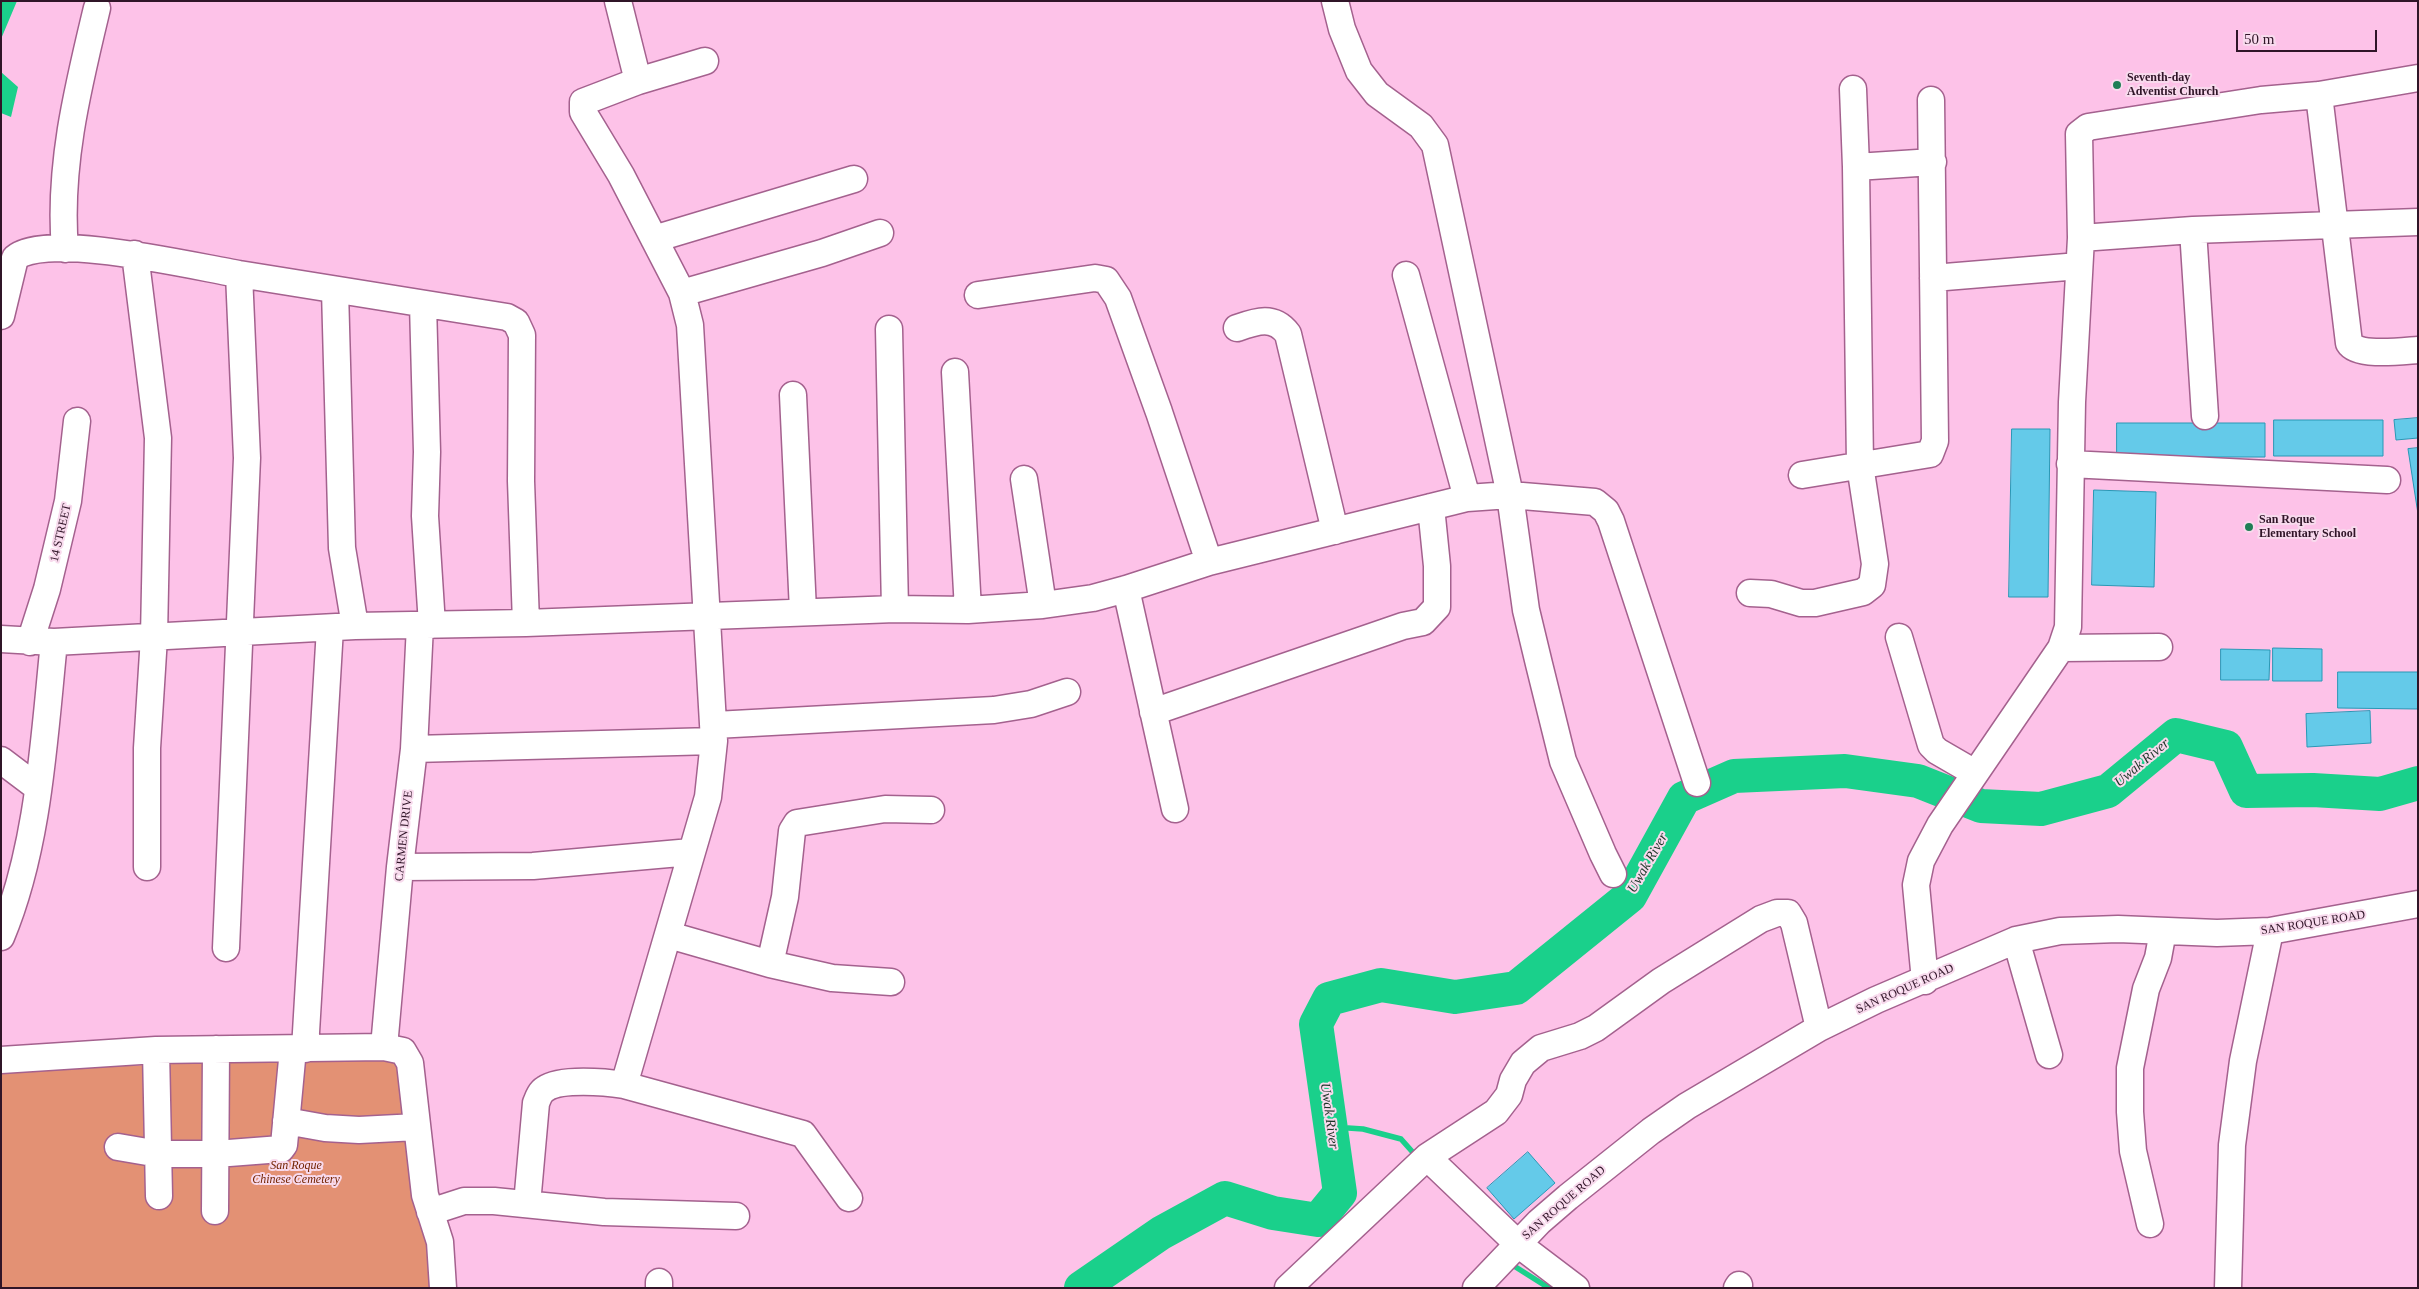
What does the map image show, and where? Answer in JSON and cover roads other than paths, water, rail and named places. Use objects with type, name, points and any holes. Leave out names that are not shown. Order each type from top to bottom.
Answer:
[{"type":"street","points":[[618,1],[638,81]]},
{"type":"street","points":[[1335,1],[1342,29],[1359,71],[1377,94],[1422,126],[1435,145],[1510,496],[1526,610],[1563,761],[1602,854],[1613,874]]},
{"type":"street","points":[[65,249],[63,226],[64,175],[77,92],[97,8]]},
{"type":"street","points":[[624,1086],[708,797],[715,733],[690,325],[682,293],[621,175],[584,112],[583,102],[638,81],[705,61]]},
{"type":"street","points":[[1925,981],[1916,885],[1921,862],[1940,825],[2061,648],[2068,627],[2070,464],[2081,238],[2079,134],[2088,127],[2260,100],[2319,95],[2418,78]]},
{"type":"street","points":[[1750,593],[1770,594],[1801,603],[1815,603],[1863,592],[1872,585],[1875,564],[1860,465],[1856,167],[1853,89]]},
{"type":"street","points":[[2319,95],[2351,347],[2357,350],[2385,352],[2418,350]]},
{"type":"street","points":[[1802,475],[1930,454],[1935,440],[1931,100]]},
{"type":"street","points":[[1856,167],[1933,162]]},
{"type":"street","points":[[654,239],[854,179]]},
{"type":"street","points":[[2081,238],[2193,230],[2418,222]]},
{"type":"street","points":[[2193,230],[2204,416]]},
{"type":"street","points":[[682,293],[822,253],[880,233]]},
{"type":"street","points":[[1,316],[15,258],[22,251],[38,248],[135,254],[239,274],[507,317],[520,328],[522,335],[521,481],[526,623]]},
{"type":"street","points":[[135,254],[158,438],[154,637],[147,748],[147,867]]},
{"type":"street","points":[[1933,278],[2079,266]]},
{"type":"street","points":[[226,948],[247,458],[239,274]]},
{"type":"street","points":[[1406,275],[1467,498]]},
{"type":"street","points":[[978,295],[1095,278],[1106,280],[1118,298],[1159,412],[1209,562]]},
{"type":"street","points":[[118,1147],[159,1154],[216,1154],[282,1149],[284,1145],[286,1121],[299,1049],[342,627],[342,548],[334,290]]},
{"type":"street","name":"CARMEN DRIVE","points":[[384,1047],[400,867],[426,625],[425,516],[427,452],[423,304]]},
{"type":"street","points":[[1237,328],[1253,322],[1268,321],[1282,326],[1288,334],[1336,531]]},
{"type":"street","points":[[889,329],[896,609]]},
{"type":"street","points":[[954,372],[968,610]]},
{"type":"street","points":[[792,395],[803,611]]},
{"type":"street","name":"14 STREET","points":[[1,937],[29,842],[38,788],[42,642],[47,589],[68,502],[77,421]]},
{"type":"street","points":[[2070,464],[2387,480]]},
{"type":"street","points":[[1024,479],[1043,604]]},
{"type":"street","points":[[1,638],[42,642],[342,627],[526,623],[803,611],[968,610],[1043,604],[1094,598],[1209,562],[1467,498],[1510,496],[1595,502],[1606,511],[1618,537],[1697,783]]},
{"type":"street","points":[[1153,712],[1403,626],[1423,622],[1437,607],[1437,566],[1431,506]]},
{"type":"street","points":[[1126,589],[1175,809]]},
{"type":"street","points":[[1899,637],[1931,745],[1971,779]]},
{"type":"street","points":[[2061,648],[2159,647]]},
{"type":"street","points":[[414,749],[715,733],[994,710],[1031,704],[1067,692]]},
{"type":"street","points":[[1,760],[38,788]]},
{"type":"street","points":[[770,964],[785,896],[792,831],[797,824],[885,809],[931,810]]},
{"type":"street","points":[[400,867],[532,866],[691,852]]},
{"type":"street","name":"SAN ROQUE ROAD","points":[[1476,1288],[1518,1244],[1568,1197],[1651,1131],[1687,1106],[1819,1028],[1876,1000],[1925,981],[2016,940],[2060,931],[2217,933],[2270,931],[2418,904]]},
{"type":"street","points":[[1288,1288],[1427,1157],[1496,1112],[1509,1095],[1513,1080],[1523,1063],[1541,1048],[1580,1036],[1596,1028],[1661,981],[1761,920],[1777,913],[1788,913],[1794,923],[1819,1028]]},
{"type":"street","points":[[2150,1224],[2133,1151],[2130,1068],[2146,989],[2158,958],[2163,931]]},
{"type":"street","points":[[2228,1288],[2232,1145],[2243,1061],[2270,931]]},
{"type":"street","points":[[669,935],[770,964],[832,978],[891,982]]},
{"type":"street","points":[[2016,940],[2049,1054]]},
{"type":"street","points":[[1,1060],[156,1050],[384,1047],[403,1051],[410,1063],[425,1195],[440,1242],[443,1288]]},
{"type":"street","points":[[214,1211],[216,1049]]},
{"type":"street","points":[[156,1050],[159,1196]]},
{"type":"street","points":[[527,1204],[536,1103],[542,1090],[551,1085],[586,1082],[624,1086],[803,1134],[849,1198]]},
{"type":"street","points":[[286,1121],[325,1128],[358,1130],[417,1127]]},
{"type":"street","points":[[1427,1157],[1518,1244],[1576,1288]]},
{"type":"street","points":[[430,1212],[464,1201],[494,1201],[604,1212],[736,1216]]},
{"type":"waterway","name":"Uwak River","points":[[1081,1288],[1161,1233],[1225,1198],[1273,1213],[1318,1220],[1340,1193],[1316,1024],[1329,999],[1381,985],[1455,997],[1516,988],[1630,896],[1684,798],[1734,776],[1845,771],[1918,781],[1981,806],[2041,809],[2108,791],[2176,735],[2226,747],[2246,791],[2313,790],[2380,794],[2418,783]]},
{"type":"waterway","points":[[1348,1128],[1363,1129],[1401,1139],[1417,1157]]},
{"type":"waterway","points":[[1514,1266],[1549,1288]]},
{"type":"place","name":"Seventh-day Adventist Church","points":[[2117,85]]},
{"type":"place","name":"San Roque Elementary School","points":[[2249,527]]},
{"type":"park label","name":"San Roque Chinese Cemetery","points":[[296,1173]]}]
